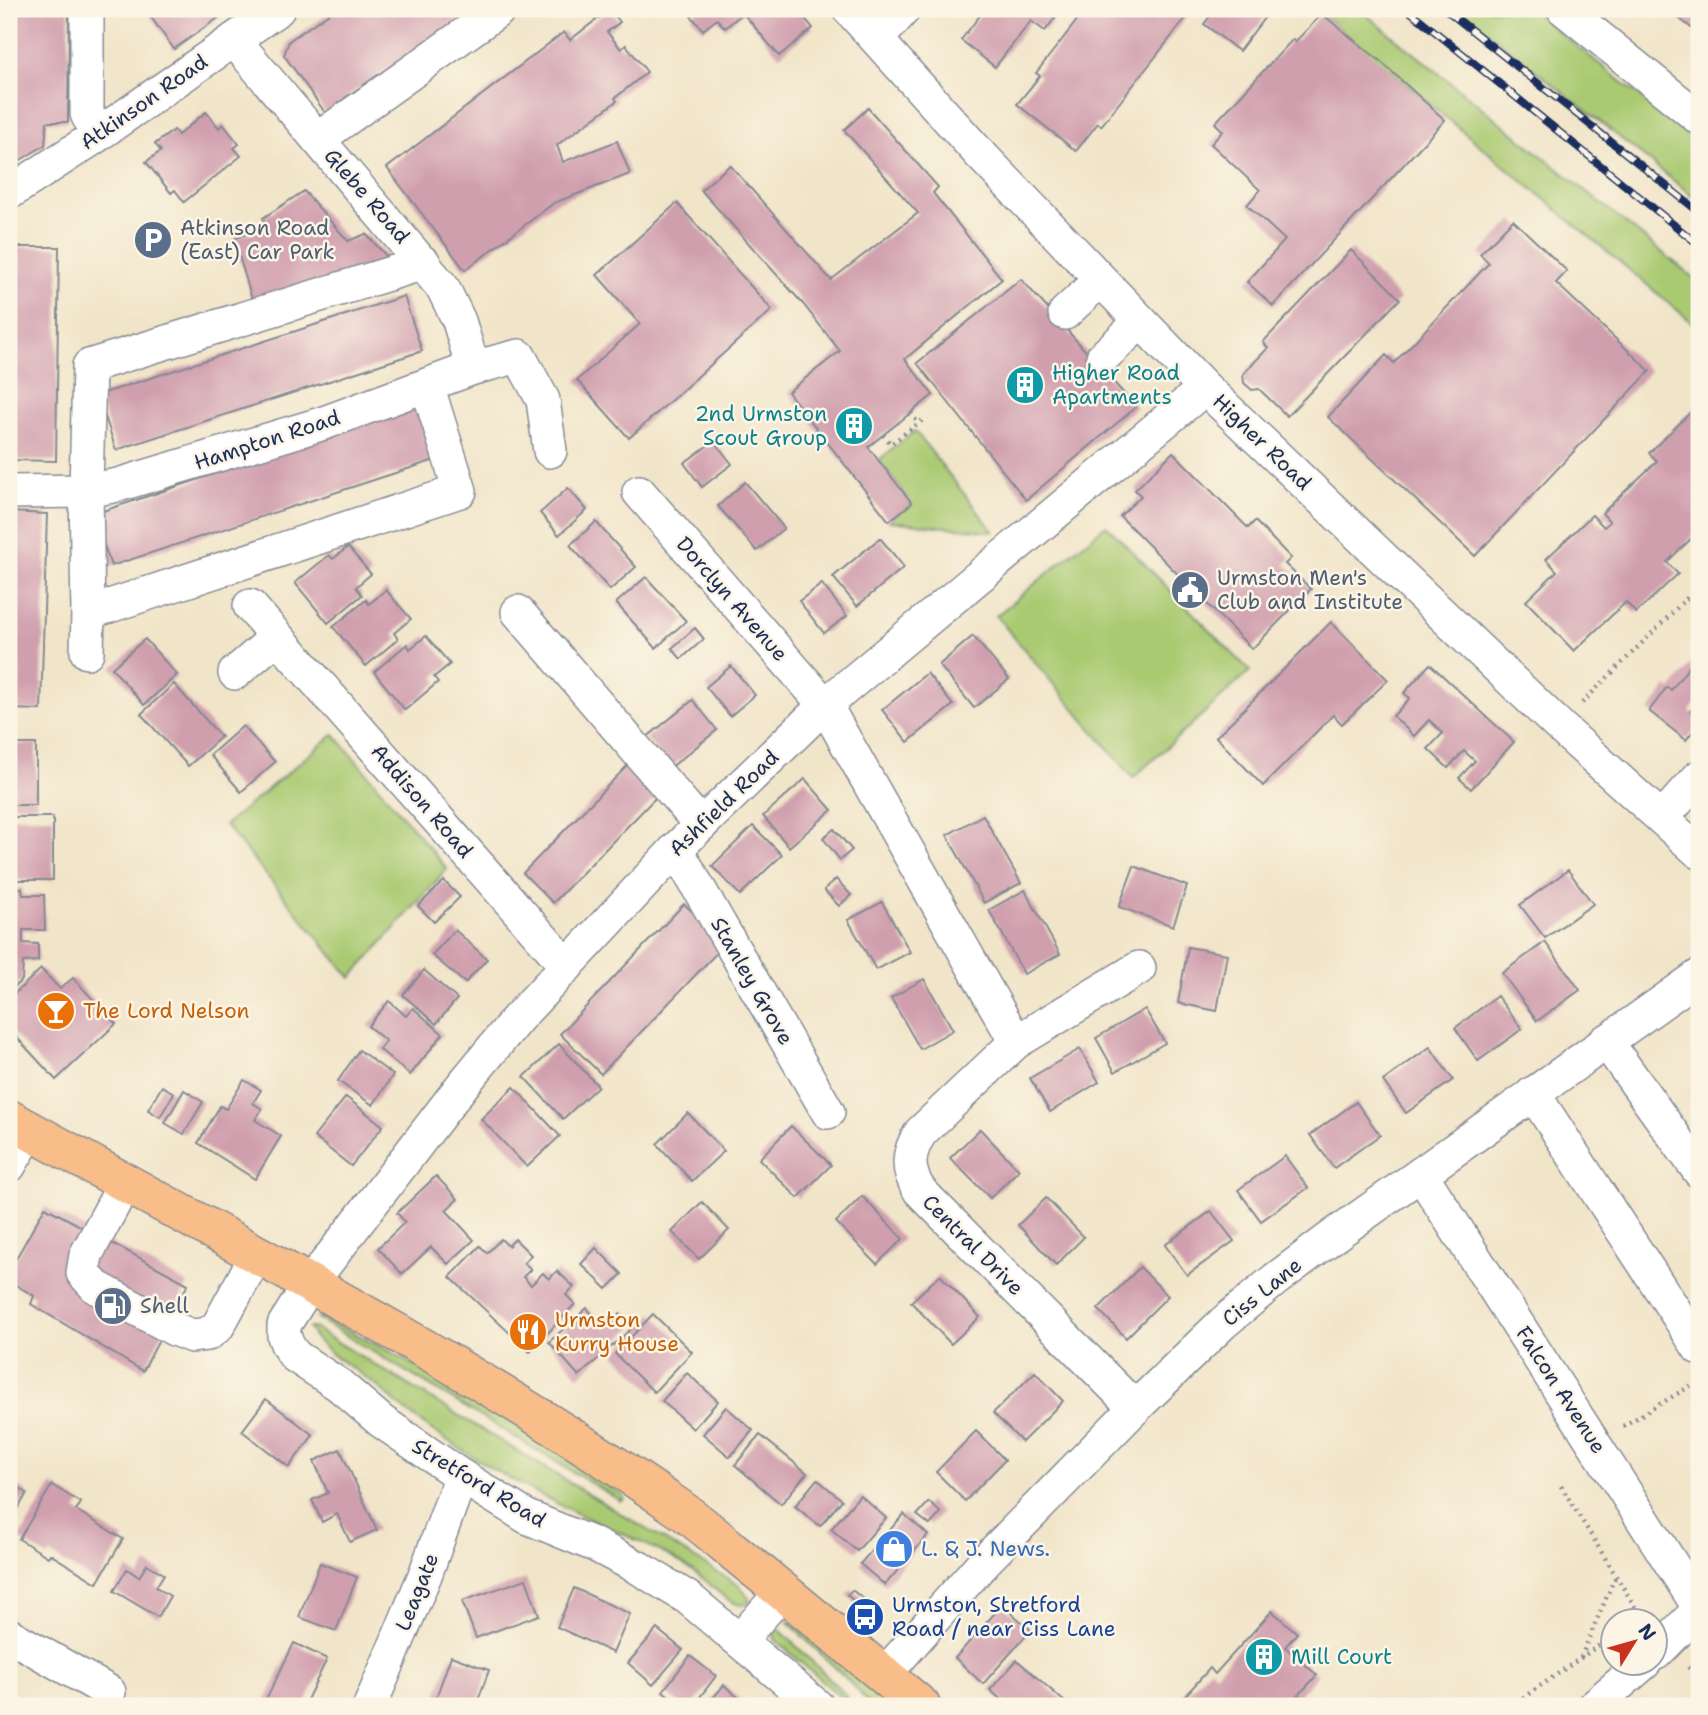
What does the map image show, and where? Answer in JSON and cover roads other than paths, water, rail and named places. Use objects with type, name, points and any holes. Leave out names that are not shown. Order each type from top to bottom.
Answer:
[{"type":"main road","points":[[19,1125],[310,1284],[587,1447],[683,1511],[921,1706]]},
{"type":"street","points":[[87,9],[88,114],[98,135]]},
{"type":"street","name":"Atkinson Road","points":[[9,193],[98,135],[278,9]]},
{"type":"street","points":[[318,139],[500,9]]},
{"type":"street","name":"Higher Road","points":[[849,9],[979,153],[1205,388],[1558,725],[1699,852]]},
{"type":"street","points":[[877,40],[904,9]]},
{"type":"street","points":[[1564,9],[1699,118]]},
{"type":"street","name":"Glebe Road","points":[[234,40],[424,262],[452,305],[474,368]]},
{"type":"street","points":[[87,652],[86,491],[89,366],[424,262]]},
{"type":"street","points":[[1065,313],[1100,280]]},
{"type":"street","points":[[1103,357],[1140,322]]},
{"type":"street","name":"Hampton Road","points":[[9,492],[86,491],[161,473],[324,423],[474,368],[519,356],[543,400],[550,451]]},
{"type":"street","points":[[88,613],[460,491],[428,385]]},
{"type":"street","name":"Ashfield Road","points":[[310,1284],[517,1018],[676,849],[825,705],[1205,388]]},
{"type":"street","name":"Dorclyn Avenue","points":[[639,492],[825,705]]},
{"type":"street","name":"Addison Road","points":[[250,606],[567,966]]},
{"type":"street","points":[[518,612],[701,825]]},
{"type":"street","points":[[235,673],[277,637]]},
{"type":"street","points":[[825,705],[1016,1042]]},
{"type":"street","points":[[1662,818],[1699,777]]},
{"type":"street","name":"Stanley Grove","points":[[676,849],[828,1112]]},
{"type":"street","name":"Central Drive","points":[[1135,1408],[920,1191],[911,1178],[909,1162],[912,1146],[921,1132],[1016,1042],[1139,968]]},
{"type":"street","name":"Ciss Lane","points":[[884,1675],[983,1563],[1135,1408],[1223,1323],[1276,1279],[1606,1041],[1699,978]]},
{"type":"street","points":[[1606,1041],[1699,1171]]},
{"type":"street","points":[[1533,1093],[1699,1348]]},
{"type":"street","points":[[9,1166],[19,1125]]},
{"type":"street","name":"Falcon Avenue","points":[[1421,1174],[1699,1609]]},
{"type":"street","points":[[125,1183],[86,1255],[83,1273],[96,1287],[174,1329],[192,1336],[208,1334],[218,1326],[256,1256]]},
{"type":"street","name":"Stretford Road","points":[[310,1284],[285,1325],[284,1336],[295,1356],[339,1385],[381,1421],[527,1517],[595,1545],[639,1567],[688,1598],[817,1706]]},
{"type":"street","name":"Leagate","points":[[370,1706],[425,1575],[461,1476]]},
{"type":"street","points":[[740,1640],[783,1591]]},
{"type":"street","points":[[1670,1639],[1699,1609]]},
{"type":"street","points":[[9,1635],[108,1692]]},
{"type":"street","points":[[1594,1706],[1629,1676]]},
{"type":"railway","points":[[1407,9],[1699,245]]},
{"type":"railway","points":[[1445,9],[1699,212]]},
{"type":"place","name":"Atkinson Road (East) Car Park","points":[[153,240]]},
{"type":"place","name":"Higher Road Apartments","points":[[1025,385]]},
{"type":"place","name":"2nd Urmston Scout Group","points":[[854,426]]},
{"type":"place","name":"Urmston Men's Club and Institute","points":[[1190,590]]},
{"type":"place","name":"The Lord Nelson","points":[[56,1011]]},
{"type":"place","name":"Shell","points":[[113,1306]]},
{"type":"place","name":"Urmston Kurry House","points":[[528,1332]]},
{"type":"place","name":"L. & J. News.","points":[[894,1549]]},
{"type":"place","name":"Urmston, Stretford Road / near Ciss Lane","points":[[865,1617]]},
{"type":"place","name":"Mill Court","points":[[1264,1657]]}]
